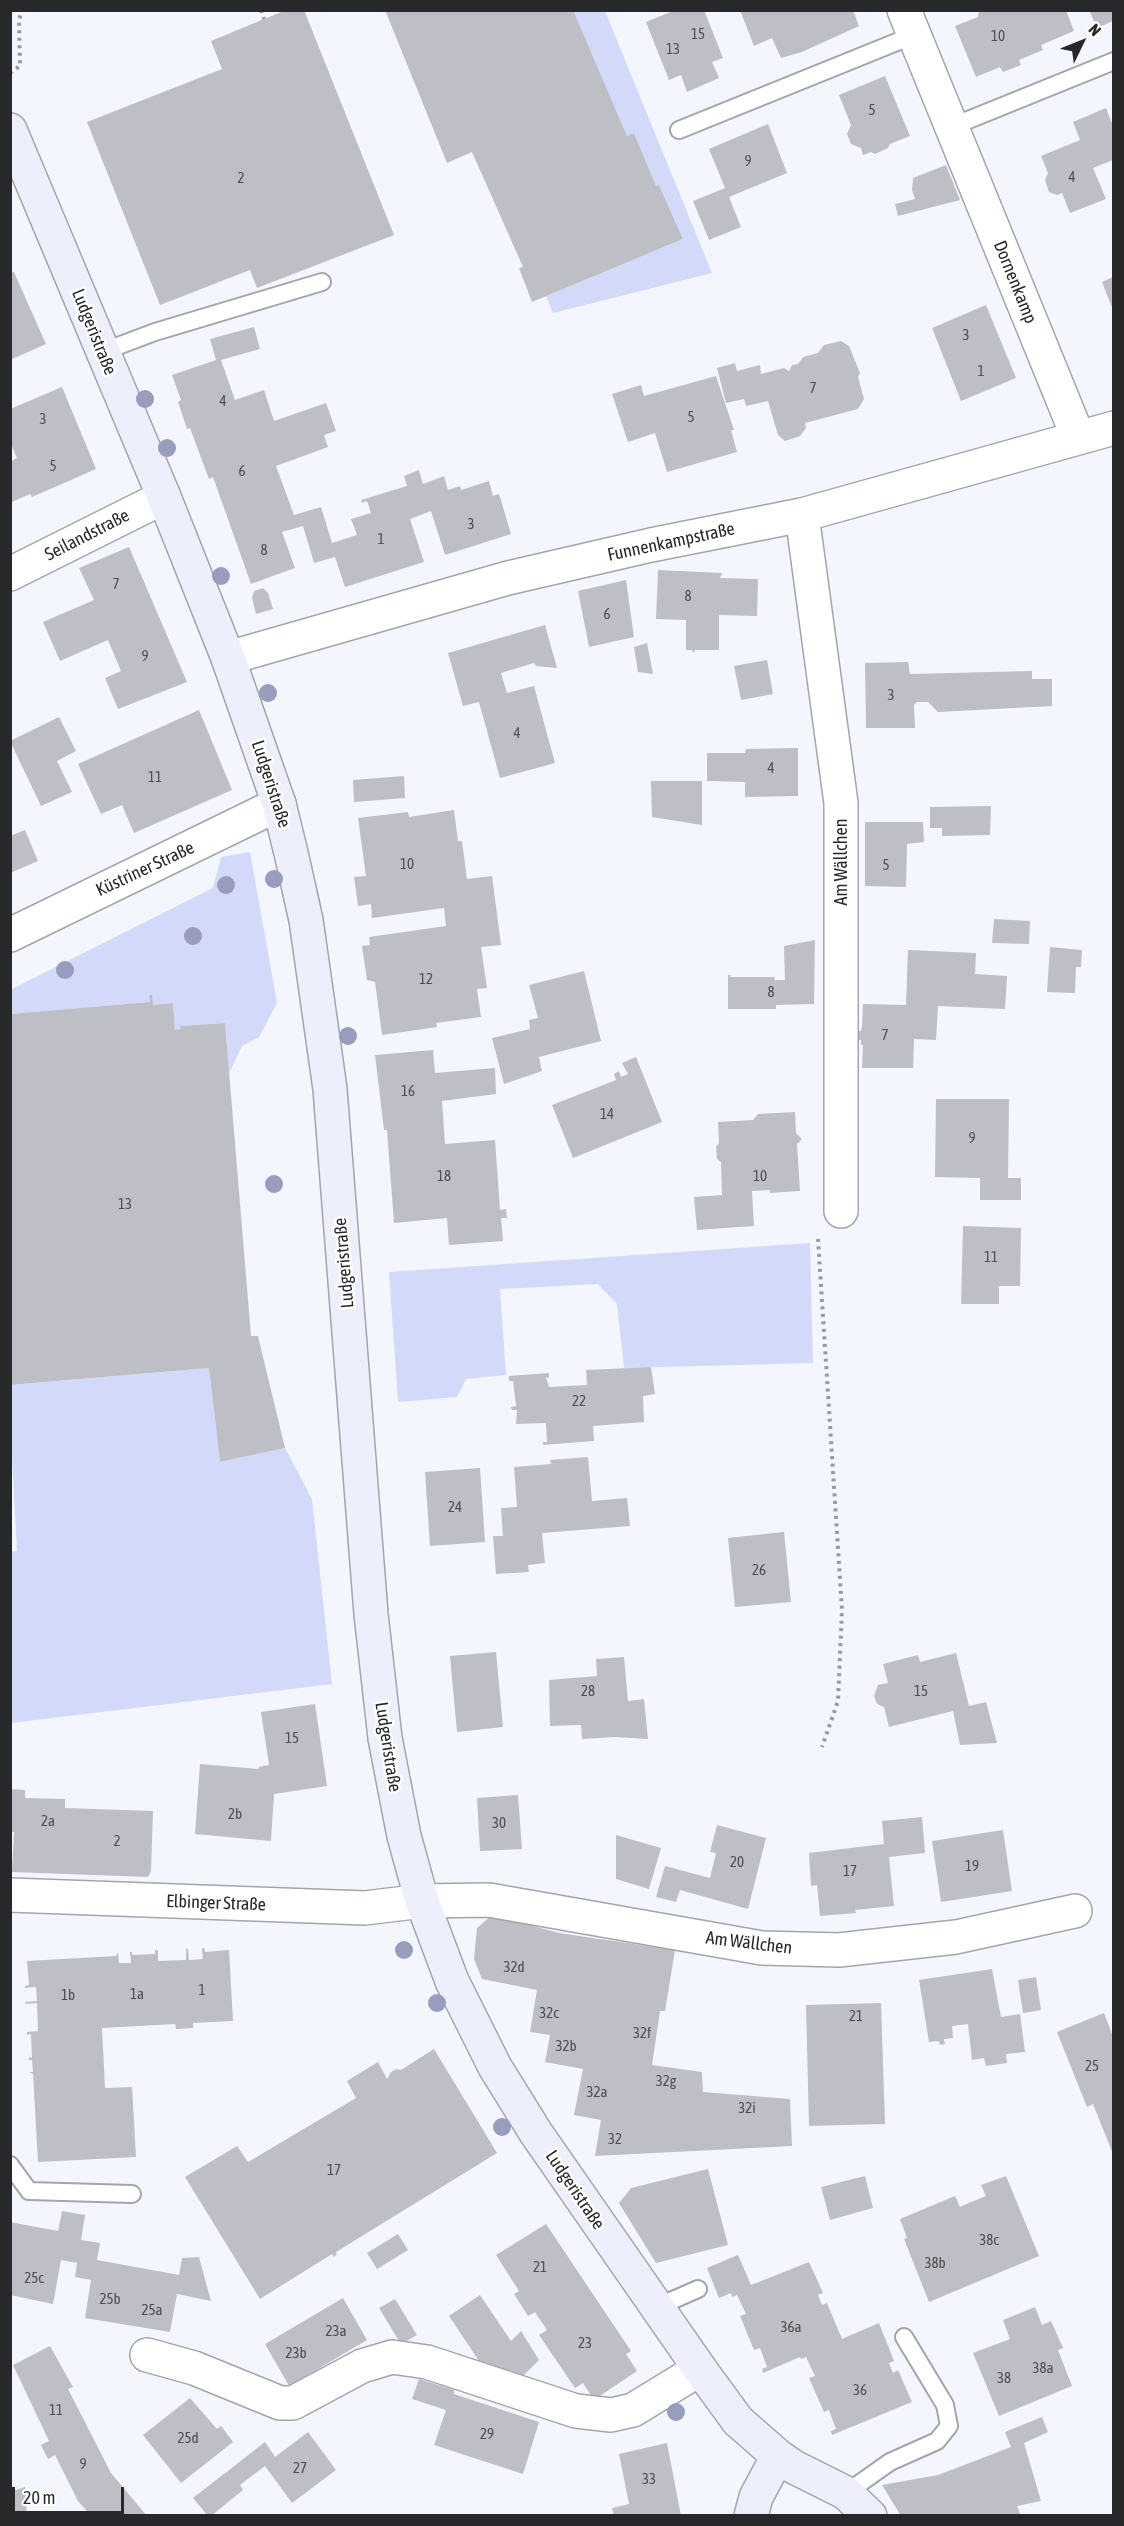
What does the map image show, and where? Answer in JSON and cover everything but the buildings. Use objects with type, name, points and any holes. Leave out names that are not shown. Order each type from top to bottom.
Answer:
[{"type":"street","name":"Dornenkamp","points":[[909,23],[1078,437]]},
{"type":"street","name":"Ludgeristraße","points":[[10,130],[164,497],[228,658],[279,804],[306,920],[330,1089],[371,1614],[385,1738],[404,1836],[422,1901],[452,1981],[495,2067],[536,2133],[700,2369],[738,2421],[778,2456],[794,2467],[846,2493],[870,2516]]},
{"type":"street","name":"Funnenkampstraße","points":[[228,658],[508,578],[651,545],[802,515],[1113,428]]},
{"type":"street","name":"Seilandstraße","points":[[10,574],[164,497]]},
{"type":"street","name":"Am Wällchen","points":[[802,515],[841,803],[841,1211]]},
{"type":"street","name":"Küstriner Straße","points":[[10,935],[279,804]]},
{"type":"street","name":"Elbinger Straße","points":[[10,1895],[365,1908],[422,1901]]},
{"type":"street","name":"Am Wällchen","points":[[422,1901],[489,1900],[762,1948],[839,1950],[956,1937],[1075,1911]]},
{"type":"street","points":[[147,2355],[194,2368],[280,2403],[293,2403],[362,2366],[392,2357],[427,2362],[576,2411],[611,2415],[633,2410],[700,2369]]},
{"type":"street","points":[[751,2516],[756,2497],[778,2456]]},
{"type":"lane","name":"Dornenkamp","points":[[679,130],[909,23]]},
{"type":"lane","points":[[951,127],[1113,61]]},
{"type":"lane","points":[[102,352],[155,332],[322,282]]},
{"type":"lane","points":[[10,2165],[29,2191],[132,2194]]},
{"type":"lane","points":[[657,2307],[698,2289]]},
{"type":"lane","points":[[846,2493],[890,2462],[937,2441],[949,2426],[945,2405],[904,2337]]},
{"type":"path","points":[[10,73],[20,66],[19,19],[23,10]]},
{"type":"path","points":[[261,10],[264,20]]},
{"type":"path","points":[[822,1747],[838,1701],[842,1610],[818,1238],[841,1211]]},
{"type":"shaded area","points":[[573,11],[605,11],[712,273],[553,313],[546,296],[683,239],[659,185],[656,186],[634,133],[627,136]]},
{"type":"shaded area","points":[[250,852],[277,1003],[259,1037],[242,1046],[229,1073],[225,1023],[181,1026],[181,1029],[175,1030],[173,1003],[153,1005],[151,995],[149,995],[150,1002],[11,1014],[10,990],[213,888],[221,857]]},
{"type":"shaded area","points":[[810,1243],[813,1363],[624,1368],[617,1304],[598,1284],[500,1289],[506,1375],[466,1379],[457,1397],[398,1402],[389,1272]]},
{"type":"shaded area","points":[[209,1368],[220,1462],[285,1448],[312,1499],[332,1684],[11,1723],[10,1552],[17,1551],[11,1440],[11,1385]]}]
